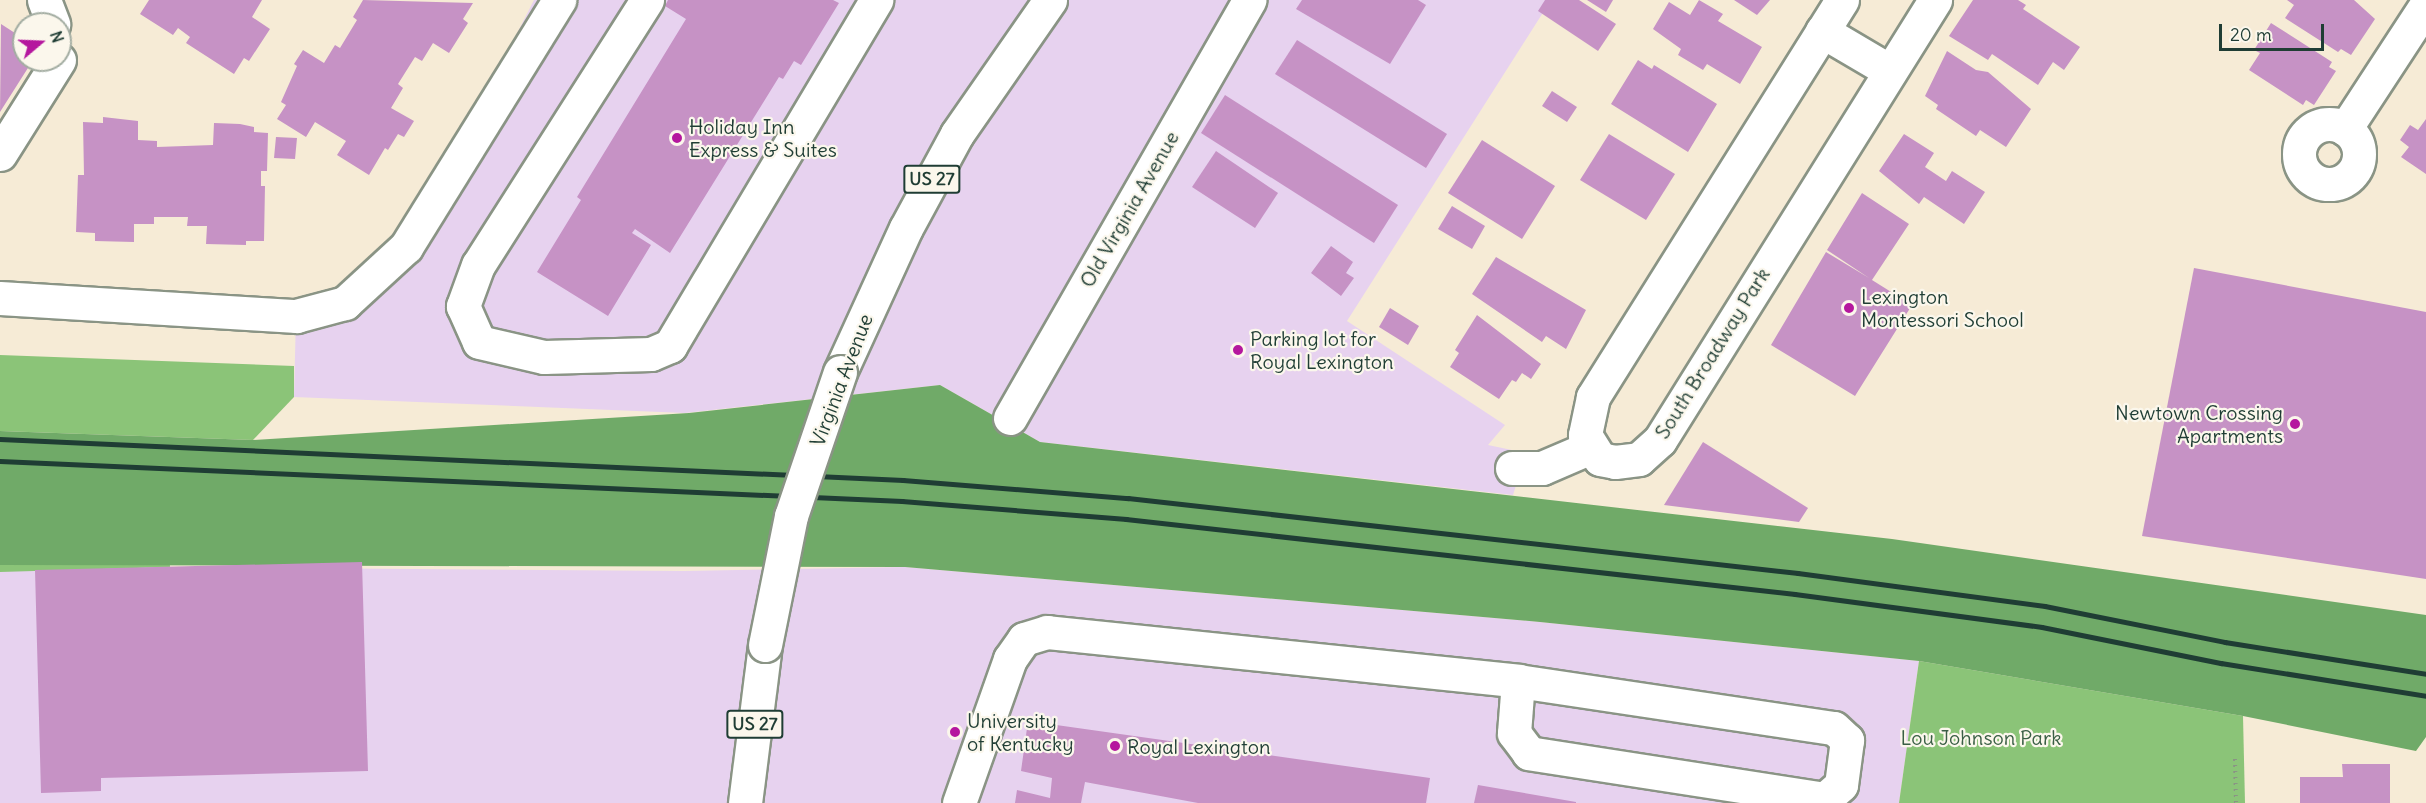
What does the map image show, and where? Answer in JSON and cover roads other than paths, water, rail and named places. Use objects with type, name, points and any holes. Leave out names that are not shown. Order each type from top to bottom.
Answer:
[{"type":"street","points":[[0,298],[296,316],[345,303],[406,247],[559,0]]},
{"type":"street","points":[[647,0],[478,266],[462,306],[479,342],[544,357],[651,354],[670,346],[876,0]]},
{"type":"street","name":"Virginia Avenue","points":[[745,803],[765,645],[791,516],[840,372],[906,228],[957,134],[1050,0]]},
{"type":"street","name":"Old Virginia Avenue","points":[[1010,418],[1249,0]]},
{"type":"street","points":[[1512,468],[1542,468],[1591,447],[1585,420],[1609,368],[1842,0]]},
{"type":"street","name":"South Broadway Park","points":[[1591,447],[1600,459],[1615,462],[1639,459],[1660,440],[1935,0]]},
{"type":"street","points":[[2345,129],[2426,5]]},
{"type":"street","points":[[1822,31],[1890,70]]},
{"type":"street","points":[[0,154],[51,72]]},
{"type":"street","points":[[959,803],[1010,659],[1024,639],[1047,632],[1518,681],[1834,728],[1847,740],[1841,785],[1825,799],[1529,753],[1514,733],[1518,681]]},
{"type":"railway","points":[[0,439],[903,480],[1128,498],[1798,573],[2045,606],[2225,642],[2426,674]]},
{"type":"railway","points":[[0,461],[902,501],[1126,519],[1795,594],[2042,627],[2221,663],[2426,696]]},
{"type":"place","name":"Holiday Inn Express & Suites","points":[[677,138]]},
{"type":"place","name":"Lexington Montessori School","points":[[1849,308]]},
{"type":"place","name":"Parking lot for Royal Lexington","points":[[1238,350]]},
{"type":"place","name":"Newtown Crossing Apartments","points":[[2295,424]]},
{"type":"place","name":"University of Kentucky","points":[[955,732]]},
{"type":"place","name":"Royal Lexington","points":[[1115,746]]},
{"type":"park label","name":"Lou Johnson Park","points":[[1981,737]]}]
